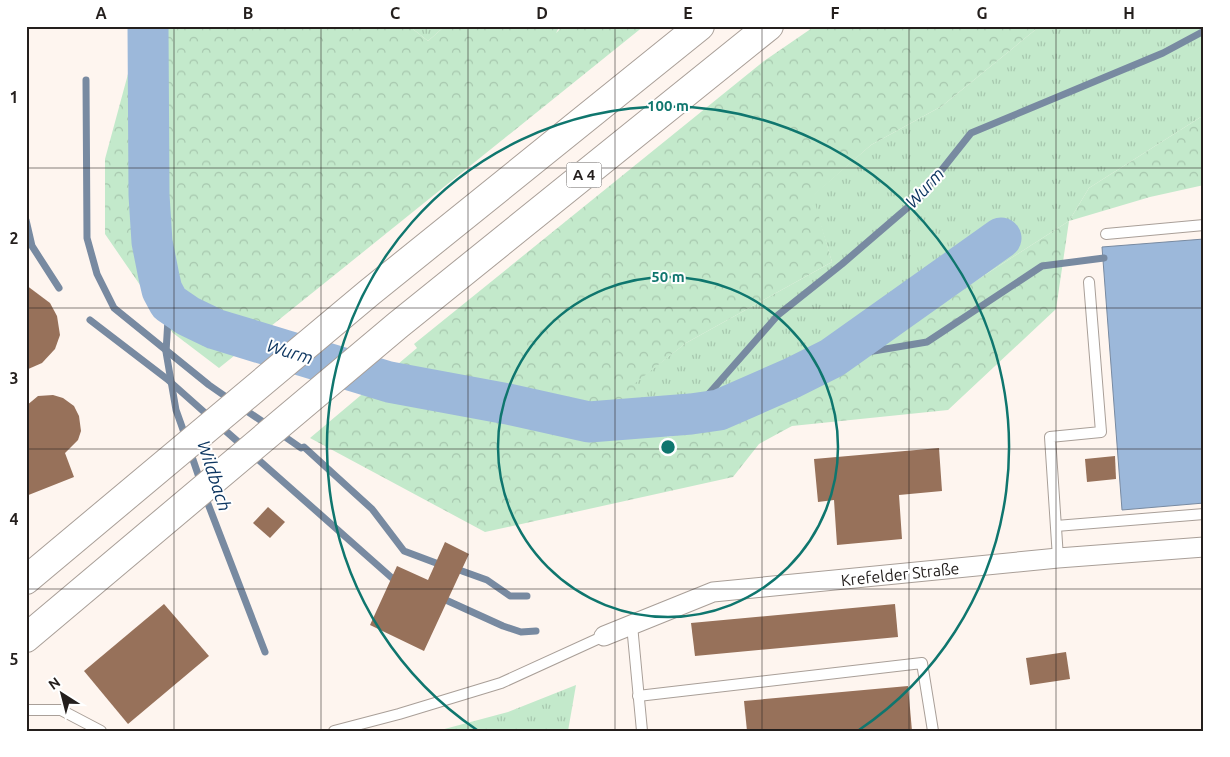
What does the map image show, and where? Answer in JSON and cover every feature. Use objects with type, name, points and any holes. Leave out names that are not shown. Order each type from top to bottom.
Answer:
[{"type":"highway","name":"A 4","points":[[26,580],[370,292],[700,26]]},
{"type":"highway","name":"A 4","points":[[26,638],[398,325],[769,26]]},
{"type":"street","name":"Krefelder Straße","points":[[604,636],[713,592],[1058,558],[1204,547]]},
{"type":"lane","points":[[1106,234],[1204,225]]},
{"type":"lane","points":[[1058,558],[1050,437],[1100,432],[1089,282]]},
{"type":"lane","points":[[1056,526],[1204,514]]},
{"type":"lane","points":[[632,625],[642,731]]},
{"type":"lane","points":[[334,731],[399,714],[501,683],[604,636]]},
{"type":"lane","points":[[638,696],[922,663],[932,731]]},
{"type":"lane","points":[[26,710],[61,710],[101,731]]},
{"type":"green space","points":[[141,26],[409,26],[428,41],[445,26],[560,26],[556,33],[563,26],[644,26],[219,368],[173,333],[105,234],[105,159]]},
{"type":"green space","points":[[409,26],[445,26],[428,41]]},
{"type":"green space","points":[[815,26],[1040,26],[942,106],[871,145],[813,196],[832,262],[686,343],[634,384],[668,437],[715,425],[818,382],[1069,221],[1056,309],[948,410],[792,426],[759,444],[733,477],[485,532],[310,438],[417,348],[414,344],[764,61]]},
{"type":"green space","points":[[1040,26],[1204,26],[1204,115],[1089,188],[1069,221],[818,382],[715,425],[668,437],[633,384],[686,343],[832,262],[812,196],[871,145],[942,106]]},
{"type":"green space","points":[[1204,115],[1204,185],[1150,197],[1069,221],[1089,188]]},
{"type":"green space","points":[[576,685],[568,731],[437,731],[508,712]]},
{"type":"water","points":[[1204,239],[1204,503],[1122,510],[1102,247]]},
{"type":"building","points":[[26,285],[50,303],[57,316],[60,335],[55,349],[42,363],[26,370]]},
{"type":"building","points":[[53,395],[63,398],[74,406],[79,416],[81,431],[78,440],[65,453],[74,477],[26,496],[26,406],[38,396]]},
{"type":"building","points":[[939,448],[942,491],[899,495],[902,539],[837,545],[834,500],[818,502],[814,459]]},
{"type":"building","points":[[1115,456],[1116,479],[1087,482],[1085,459]]},
{"type":"building","points":[[268,507],[285,522],[270,538],[253,523]]},
{"type":"building","points":[[445,542],[469,554],[424,651],[370,625],[397,566],[428,580]]},
{"type":"building","points":[[164,604],[209,656],[128,724],[84,671]]},
{"type":"building","points":[[895,604],[898,637],[695,656],[691,623]]},
{"type":"building","points":[[1066,652],[1070,679],[1030,685],[1026,658]]},
{"type":"building","points":[[908,686],[912,731],[747,731],[744,701]]},
{"type":"waterway","name":"Wurm","points":[[148,26],[149,195],[152,242],[162,290],[169,303],[188,316],[215,329],[389,382],[508,404],[589,422],[719,410],[832,358],[1001,238]]},
{"type":"waterway","name":"Wurm","points":[[691,414],[778,315],[842,264],[921,196],[971,133],[1163,53],[1204,31]]},
{"type":"waterway","points":[[86,80],[87,238],[97,274],[114,308],[209,385],[232,401]]},
{"type":"waterway","points":[[26,220],[32,246],[59,288]]},
{"type":"waterway","points":[[832,358],[927,342],[1042,266],[1104,258]]},
{"type":"waterway","name":"Wildbach","points":[[169,303],[166,352],[176,410],[186,438]]},
{"type":"waterway","points":[[90,320],[167,379],[212,419]]},
{"type":"waterway","points":[[241,407],[269,426]]},
{"type":"waterway","points":[[220,426],[244,447]]},
{"type":"waterway","points":[[278,432],[301,448],[304,447],[372,509],[404,551],[436,563]]},
{"type":"waterway","name":"Wildbach","points":[[190,451],[201,483]]},
{"type":"waterway","points":[[252,454],[392,578]]},
{"type":"waterway","name":"Wildbach","points":[[205,496],[265,652]]},
{"type":"waterway","points":[[462,571],[487,580],[510,596],[527,596]]},
{"type":"waterway","points":[[448,601],[503,626],[521,632],[536,631]]}]
